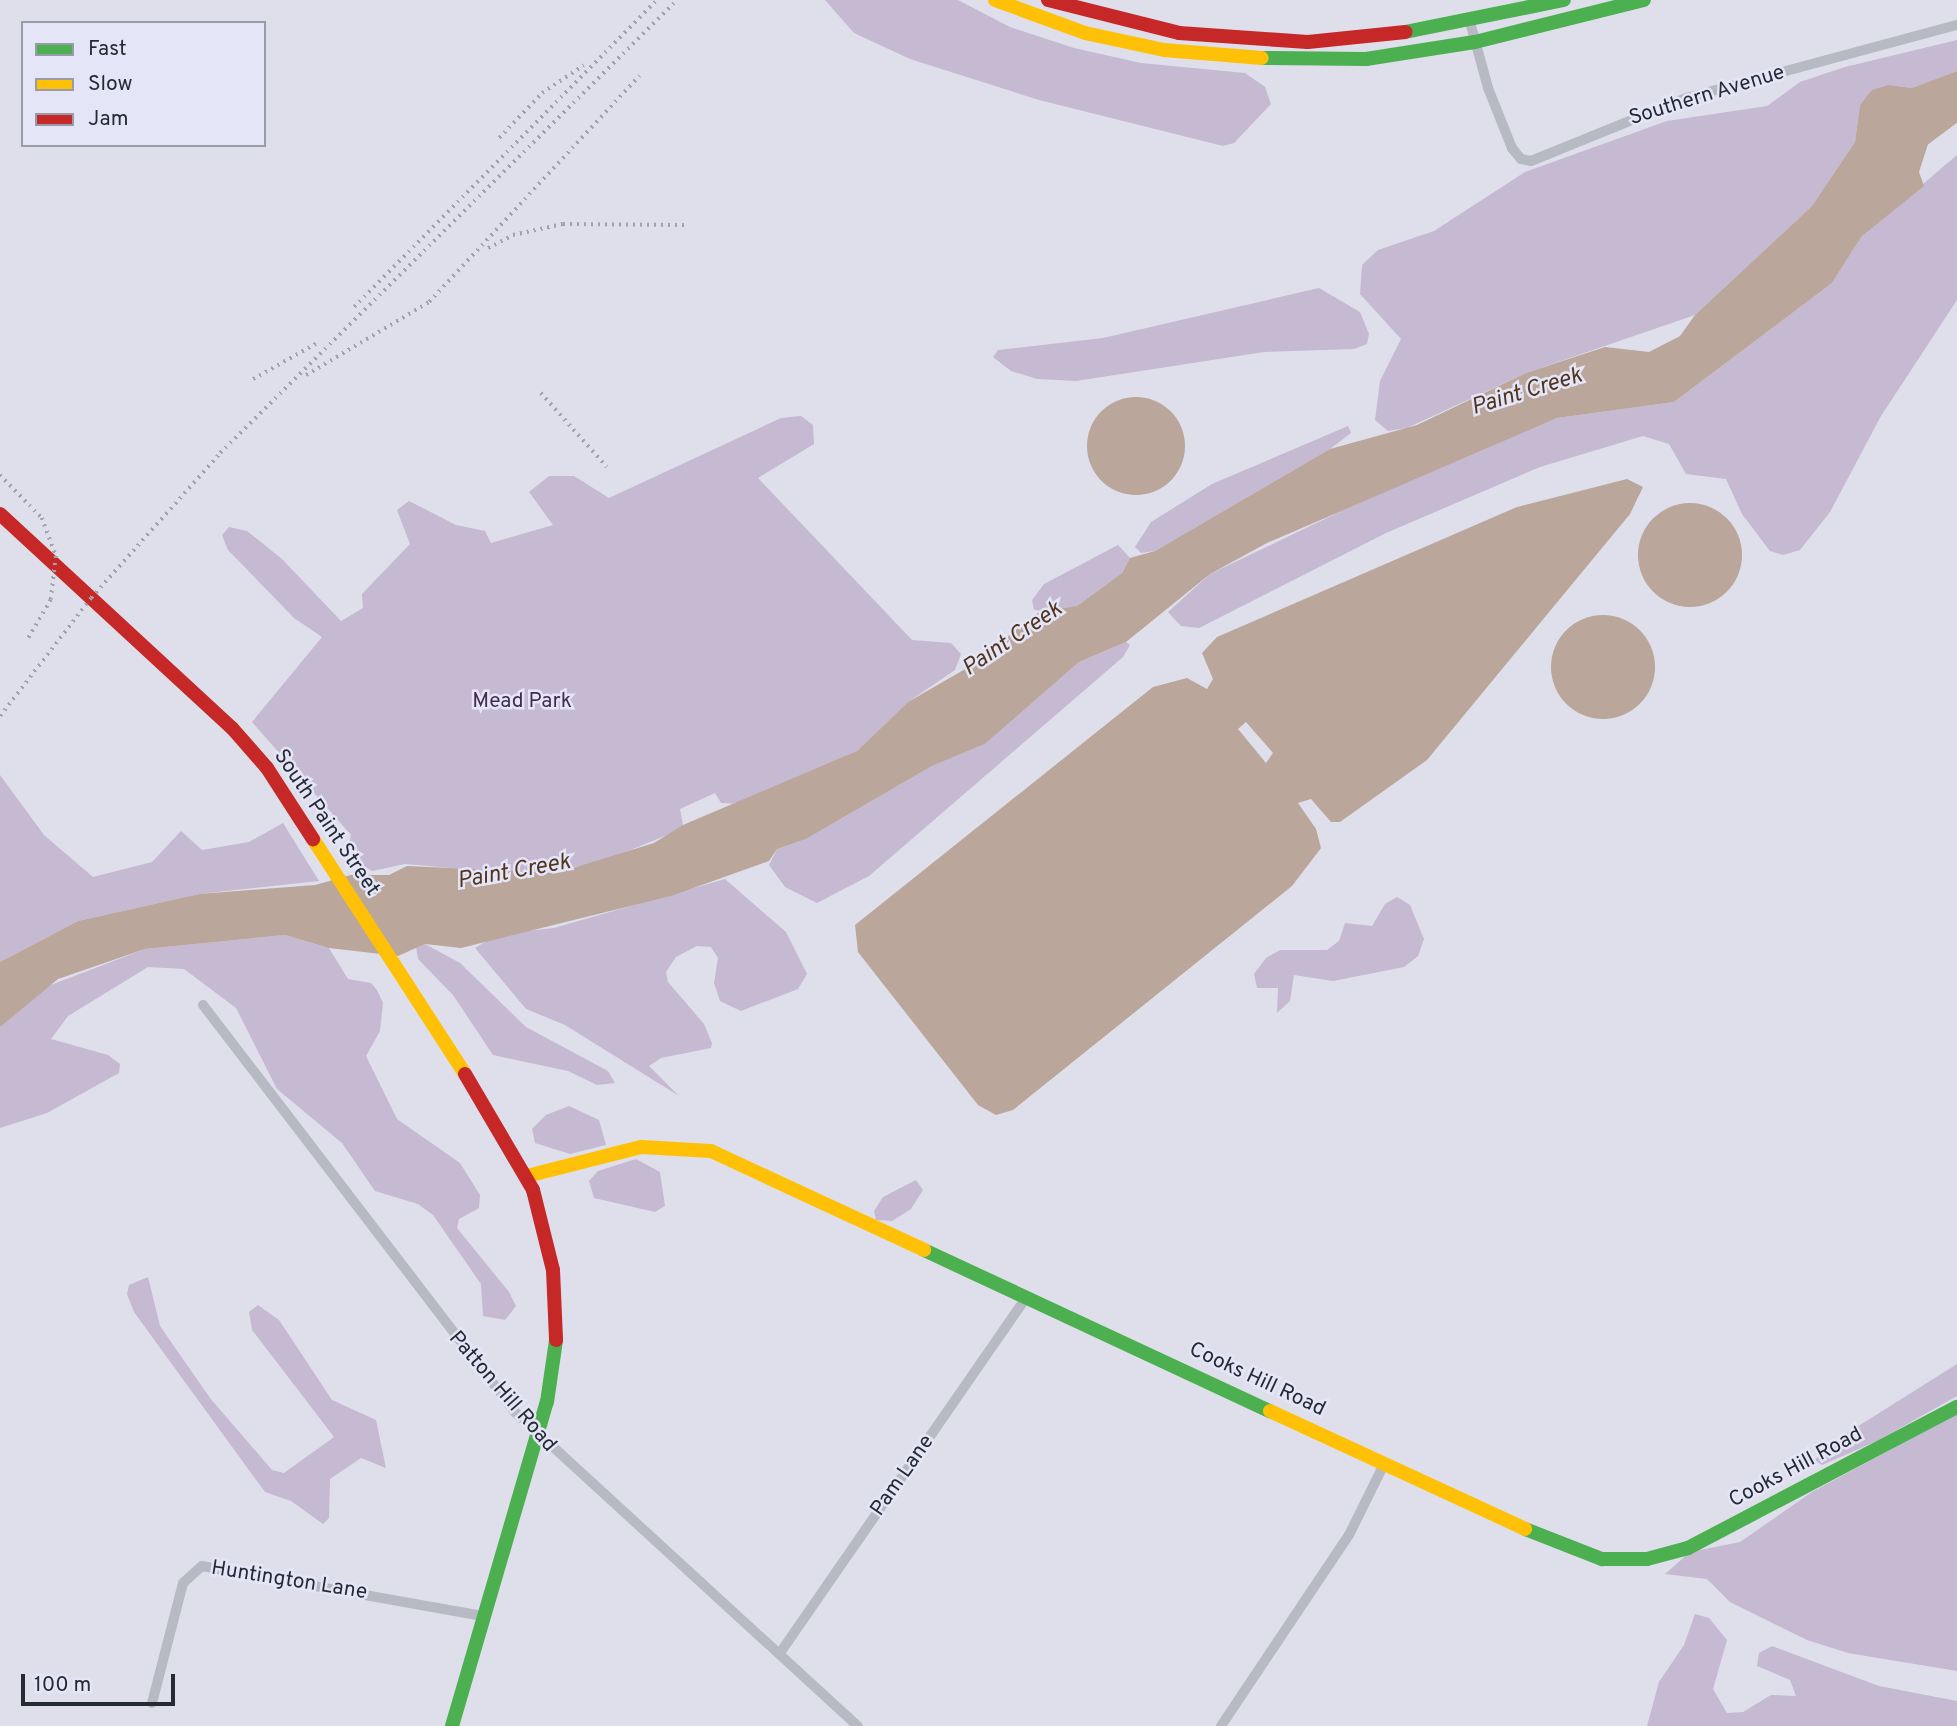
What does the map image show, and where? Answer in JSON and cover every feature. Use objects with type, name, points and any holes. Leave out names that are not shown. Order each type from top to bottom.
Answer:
[{"type":"main road","points":[[995,0],[1085,33],[1251,61],[1367,59],[1475,42],[1644,0]]},
{"type":"main road","points":[[1048,0],[1132,24],[1259,41],[1344,41],[1470,22],[1564,0]]},
{"type":"main road","name":"South Paint Street","points":[[0,514],[232,728],[318,844],[527,1176],[549,1246],[558,1321],[538,1433],[452,1726]]},
{"type":"main road","name":"Cooks Hill Road","points":[[527,1176],[641,1147],[711,1151],[1564,1546],[1629,1562],[1717,1535],[1957,1407]]},
{"type":"street","name":"Southern Avenue","points":[[1470,22],[1513,148],[1521,159],[1531,160],[1676,102],[1957,25]]},
{"type":"street","name":"Patton Hill Road","points":[[203,1006],[469,1356],[538,1433],[858,1726]]},
{"type":"street","name":"Pam Lane","points":[[780,1653],[1026,1298]]},
{"type":"street","points":[[1221,1726],[1349,1535],[1385,1462]]},
{"type":"street","name":"Huntington Lane","points":[[152,1703],[183,1583],[202,1566],[483,1616]]},
{"type":"green space","points":[[825,0],[958,0],[1010,27],[1074,48],[1141,63],[1245,73],[1265,87],[1271,104],[1234,143],[1223,146],[1039,100],[910,59],[854,33]]},
{"type":"green space","points":[[1957,40],[1957,71],[1912,88],[1889,85],[1860,105],[1855,142],[1812,206],[1695,315],[1526,373],[1407,428],[1388,431],[1375,420],[1380,381],[1401,339],[1360,294],[1362,265],[1378,250],[1434,231],[1525,172],[1667,121],[1767,106],[1800,82],[1845,67]]},
{"type":"green space","points":[[1957,155],[1957,300],[1881,416],[1830,512],[1800,550],[1783,555],[1770,551],[1742,514],[1726,479],[1686,474],[1669,444],[1643,436],[1540,467],[1386,533],[1199,628],[1181,626],[1168,612],[1210,574],[1406,480],[1557,418],[1674,402],[1832,283],[1862,236]]},
{"type":"green space","points":[[1319,288],[1360,312],[1369,334],[1367,344],[1354,349],[1264,352],[1076,381],[1037,379],[1011,371],[993,357],[998,350],[1103,338]]},
{"type":"green space","name":"Mead Park","points":[[801,416],[813,425],[814,444],[758,478],[912,640],[951,643],[961,654],[955,670],[908,702],[857,751],[739,804],[721,803],[715,793],[680,809],[683,825],[677,831],[601,862],[533,875],[405,864],[372,871],[353,860],[348,851],[351,835],[252,722],[322,637],[294,618],[228,550],[222,535],[229,527],[247,531],[282,559],[341,621],[363,608],[362,594],[410,544],[397,510],[409,501],[456,525],[485,531],[491,543],[553,525],[529,492],[549,476],[574,476],[609,498],[781,418]]},
{"type":"green space","points":[[1348,426],[1351,433],[1330,449],[1155,551],[1141,553],[1135,547],[1151,522],[1212,484]]},
{"type":"green space","points":[[1118,545],[1130,558],[1122,573],[1077,606],[1058,612],[1034,610],[1032,600],[1044,584]]},
{"type":"green space","points":[[1126,642],[1130,645],[1123,657],[869,876],[817,903],[785,887],[769,865],[777,849],[806,839],[932,766],[985,744],[1079,662]]},
{"type":"green space","points":[[0,775],[44,835],[93,877],[152,862],[181,831],[202,850],[249,842],[283,823],[319,881],[199,894],[78,921],[0,962]]},
{"type":"green space","points":[[725,879],[786,932],[807,974],[798,989],[741,1011],[720,1001],[714,983],[718,958],[711,947],[697,946],[676,957],[666,972],[668,982],[704,1024],[712,1043],[711,1048],[661,1058],[649,1066],[679,1096],[565,1025],[526,1009],[475,948],[498,934],[554,928]]},
{"type":"green space","points":[[1397,897],[1410,905],[1424,939],[1418,956],[1404,967],[1333,981],[1294,975],[1290,1001],[1277,1013],[1278,988],[1257,988],[1254,974],[1266,958],[1280,950],[1327,950],[1339,941],[1345,923],[1372,926],[1385,904]]},
{"type":"green space","points":[[285,935],[329,948],[348,979],[371,983],[377,990],[383,1003],[380,1031],[366,1056],[397,1119],[460,1163],[480,1195],[479,1208],[459,1219],[457,1228],[509,1292],[516,1306],[505,1320],[483,1316],[481,1284],[433,1215],[418,1204],[375,1191],[342,1143],[277,1089],[236,1008],[184,969],[148,967],[68,1016],[51,1039],[108,1055],[120,1064],[119,1073],[47,1113],[0,1128],[0,1027],[43,988],[145,949]]},
{"type":"green space","points":[[425,944],[460,963],[526,1027],[608,1071],[615,1083],[597,1085],[568,1071],[493,1055],[453,995],[418,959],[416,947]]},
{"type":"green space","points":[[569,1106],[599,1120],[606,1145],[570,1154],[535,1143],[532,1129],[546,1115]]},
{"type":"green space","points":[[636,1159],[660,1172],[665,1206],[655,1212],[594,1198],[589,1181],[598,1171]]},
{"type":"green space","points":[[916,1180],[923,1190],[911,1209],[892,1221],[876,1220],[874,1211],[883,1197]]},
{"type":"green space","points":[[148,1277],[160,1326],[210,1398],[272,1470],[284,1473],[334,1437],[252,1330],[249,1312],[258,1305],[279,1320],[332,1400],[376,1420],[386,1468],[361,1458],[330,1479],[329,1518],[323,1524],[291,1501],[265,1492],[134,1312],[127,1294],[129,1285]]},
{"type":"green space","points":[[1957,1364],[1957,1396],[1877,1441],[1822,1465],[1815,1460],[1833,1442]]},
{"type":"green space","points":[[1957,1414],[1957,1671],[1848,1653],[1807,1640],[1730,1602],[1707,1579],[1665,1574],[1690,1552],[1740,1542],[1812,1492]]},
{"type":"green space","points":[[1695,1614],[1709,1618],[1727,1640],[1713,1689],[1727,1713],[1743,1712],[1771,1695],[1796,1696],[1790,1680],[1757,1666],[1759,1653],[1772,1646],[1879,1686],[1957,1701],[1957,1726],[1647,1726],[1659,1682],[1684,1645]]},
{"type":"water","points":[[1957,71],[1957,106],[1936,119],[1919,172],[1924,186],[1862,236],[1832,283],[1674,402],[1557,418],[1267,543],[1210,574],[1126,642],[1079,662],[985,744],[932,766],[806,839],[777,849],[769,861],[671,896],[461,948],[425,944],[398,956],[329,948],[285,935],[145,949],[58,979],[0,1027],[0,962],[78,921],[199,894],[315,885],[351,875],[389,875],[407,866],[557,873],[654,843],[683,825],[857,751],[908,702],[1000,649],[1014,628],[1038,613],[1077,606],[1122,573],[1130,558],[1155,551],[1330,449],[1417,425],[1526,373],[1605,347],[1649,352],[1680,336],[1695,315],[1812,206],[1855,142],[1860,105],[1872,90],[1889,85],[1912,88]]},
{"type":"water","points":[[1136,397],[1155,401],[1171,411],[1181,427],[1185,446],[1181,465],[1171,481],[1155,491],[1136,495],[1117,491],[1101,481],[1091,465],[1087,446],[1091,427],[1101,411],[1117,401]]},
{"type":"water","points":[[1627,479],[1643,487],[1630,514],[1427,760],[1340,822],[1331,822],[1311,799],[1298,803],[1316,829],[1321,848],[1292,886],[1013,1110],[996,1115],[978,1105],[858,952],[855,925],[1153,687],[1187,678],[1207,689],[1213,679],[1202,653],[1217,637],[1517,507]],"holes":[[[1246,722],[1273,753],[1266,763],[1238,729]]]},
{"type":"water","points":[[1690,503],[1710,507],[1727,518],[1738,535],[1742,555],[1738,575],[1727,592],[1710,603],[1690,607],[1670,603],[1653,592],[1642,575],[1638,555],[1642,535],[1653,518],[1670,507]]},
{"type":"water","points":[[1603,615],[1623,619],[1640,630],[1651,647],[1655,667],[1651,687],[1640,704],[1623,715],[1603,719],[1583,715],[1566,704],[1555,687],[1551,667],[1555,647],[1566,630],[1583,619]]},
{"type":"waterway","name":"Paint Creek","points":[[1917,140],[1957,110]]},
{"type":"railway","points":[[354,307],[657,0]]},
{"type":"railway","points":[[0,716],[91,598],[220,453],[677,0]]},
{"type":"railway","points":[[499,138],[542,93],[584,65]]},
{"type":"railway","points":[[306,375],[429,302],[639,76]]},
{"type":"railway","points":[[488,248],[513,235],[563,224],[684,225]]},
{"type":"railway","points":[[253,379],[319,342]]},
{"type":"railway","points":[[541,393],[607,467]]},
{"type":"railway","points":[[0,475],[42,518],[56,556],[51,600],[28,639]]},
{"type":"traffic: fast","points":[[1405,32],[1564,0]]},
{"type":"traffic: fast","points":[[1262,58],[1366,59],[1475,42],[1644,0]]},
{"type":"traffic: fast","points":[[924,1250],[1270,1411]]},
{"type":"traffic: fast","points":[[452,1726],[547,1402],[556,1340]]},
{"type":"traffic: fast","points":[[1525,1529],[1602,1559],[1647,1559],[1688,1548],[1957,1407]]},
{"type":"traffic: slow","points":[[995,0],[1085,33],[1164,50],[1262,58]]},
{"type":"traffic: slow","points":[[313,839],[465,1074]]},
{"type":"traffic: slow","points":[[527,1176],[641,1147],[711,1151],[924,1250]]},
{"type":"traffic: slow","points":[[1270,1411],[1525,1529]]},
{"type":"traffic: jam","points":[[1048,0],[1179,33],[1308,42],[1405,32]]},
{"type":"traffic: jam","points":[[0,514],[232,728],[267,768],[313,839]]},
{"type":"traffic: jam","points":[[465,1074],[533,1190],[553,1270],[556,1340]]}]
